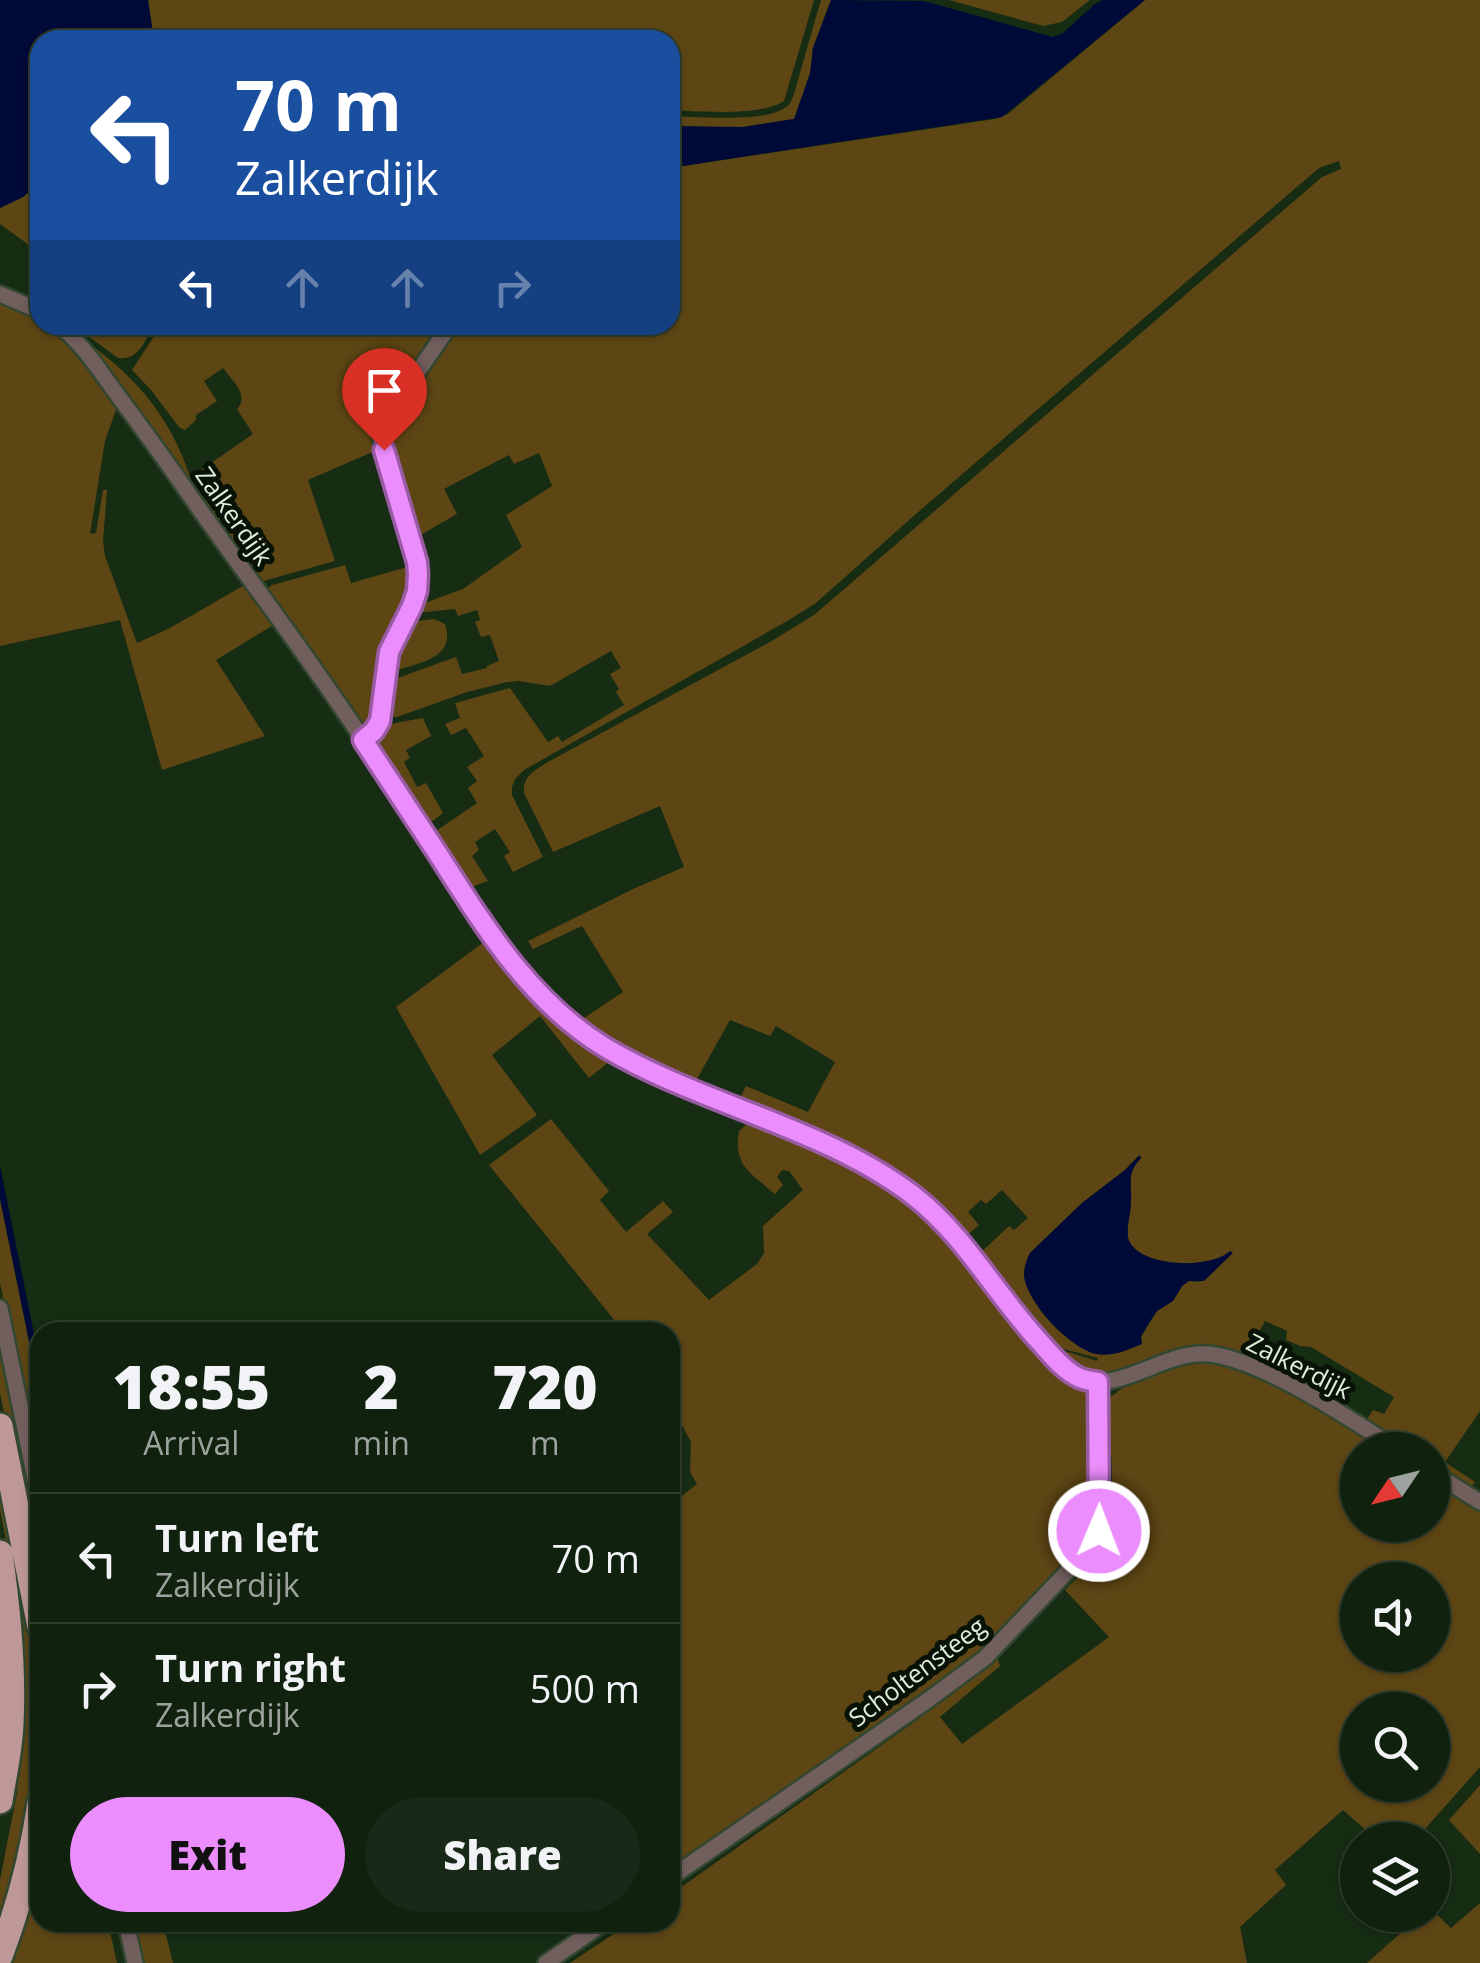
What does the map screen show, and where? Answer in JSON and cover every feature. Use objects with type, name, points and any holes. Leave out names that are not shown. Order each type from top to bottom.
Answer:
[{"type":"main road","points":[[0,1426],[30,1577]]},
{"type":"main road","points":[[0,1553],[11,1662],[11,1726],[0,1801]]},
{"type":"main road","points":[[0,1956],[18,1909],[30,1861]]},
{"type":"street","points":[[0,294],[30,308]]},
{"type":"street","name":"Zalkerdijk","points":[[70,335],[127,406],[363,740],[490,931],[529,984],[564,1018],[624,1058],[852,1157],[914,1196],[946,1225],[1006,1304],[1057,1361],[1079,1378],[1098,1382],[1120,1379],[1188,1355],[1223,1356],[1293,1387],[1369,1432]]},
{"type":"street","points":[[363,740],[380,721],[389,652],[417,591],[417,562],[381,430],[443,335]]},
{"type":"street","points":[[0,1308],[30,1454]]},
{"type":"street","name":"Scholtensteeg","points":[[680,1871],[985,1658],[1087,1551],[1099,1531],[1098,1382]]},
{"type":"street","points":[[1450,1483],[1480,1502]]},
{"type":"street","points":[[128,1932],[135,1963]]},
{"type":"street","points":[[546,1963],[591,1932]]},
{"type":"shaded area","points":[[0,0],[148,0],[152,30],[30,30],[30,191],[0,208]]},
{"type":"shaded area","points":[[148,0],[814,0],[784,101],[760,109],[729,112],[680,110],[680,30],[152,30]]},
{"type":"shaded area","points":[[821,0],[831,0],[812,50],[807,85],[794,119],[735,128],[680,126],[680,116],[773,113],[788,105]]},
{"type":"shaded area","points":[[831,0],[924,1],[1053,37],[1103,0],[1145,0],[1002,117],[680,166],[680,126],[744,127],[794,119],[810,73],[813,48]]},
{"type":"shaded area","points":[[949,0],[1090,0],[1062,22],[1043,26]]},
{"type":"shaded area","points":[[1145,0],[1480,0],[1480,1411],[1450,1455],[1450,1432],[1381,1432],[1365,1422],[1373,1410],[1384,1414],[1394,1397],[1311,1347],[1286,1340],[1287,1331],[1265,1321],[1244,1359],[1232,1355],[1106,1377],[1074,1369],[1055,1348],[1097,1361],[1098,1358],[1048,1345],[977,1256],[1009,1226],[1014,1230],[1028,1218],[1002,1190],[986,1204],[981,1200],[968,1212],[979,1225],[963,1239],[944,1219],[948,1215],[877,1160],[741,1096],[746,1086],[808,1112],[835,1062],[776,1026],[770,1036],[730,1020],[697,1079],[621,1047],[578,1022],[623,992],[582,926],[533,949],[528,941],[684,867],[660,806],[553,852],[524,793],[530,775],[814,615],[1322,177],[1341,169],[1339,161],[1319,168],[816,603],[524,770],[515,779],[512,795],[543,857],[513,872],[504,856],[510,852],[495,829],[475,842],[479,850],[472,856],[488,881],[466,889],[430,835],[477,803],[468,788],[477,781],[467,767],[484,756],[466,728],[451,735],[445,724],[460,718],[455,703],[510,688],[548,742],[558,736],[562,742],[624,705],[610,674],[621,668],[611,651],[550,686],[507,682],[397,717],[389,716],[388,683],[395,679],[456,657],[462,674],[499,661],[490,635],[481,637],[475,622],[480,620],[477,610],[458,616],[455,609],[415,613],[416,606],[463,589],[522,547],[506,515],[552,486],[539,453],[514,464],[509,455],[444,489],[457,514],[417,537],[387,431],[450,335],[680,335],[680,166],[995,119],[1008,114]],"holes":[[[1138,1156],[1141,1158],[1131,1179],[1128,1232],[1135,1249],[1156,1259],[1183,1263],[1217,1260],[1230,1251],[1199,1282],[1189,1281],[1182,1286],[1173,1301],[1157,1311],[1140,1339],[1095,1354],[1068,1338],[1043,1313],[1027,1283],[1026,1268],[1030,1253]]]},
{"type":"shaded area","points":[[30,191],[30,246],[0,224],[0,208]]},
{"type":"shaded area","points":[[0,297],[30,311],[30,335],[65,335],[118,404],[105,441],[90,534],[96,533],[103,490],[107,490],[105,556],[137,643],[246,584],[275,624],[216,660],[265,736],[162,770],[120,620],[0,646]]},
{"type":"shaded area","points":[[87,335],[148,335],[131,356],[118,358]]},
{"type":"shaded area","points":[[155,335],[439,335],[377,450],[308,480],[335,561],[260,582],[207,505],[198,472],[253,434],[237,409],[242,399],[238,388],[223,368],[204,381],[217,401],[196,415],[185,430],[132,370]]},
{"type":"shaded area","points":[[82,339],[120,369],[151,402],[176,442],[193,487]]},
{"type":"shaded area","points":[[345,565],[351,583],[411,566],[412,593],[386,646],[377,715],[367,724],[358,723],[266,590]]},
{"type":"shaded area","points":[[434,619],[445,624],[447,635],[440,652],[424,662],[391,670],[396,644],[410,622]]},
{"type":"shaded area","points":[[423,718],[431,736],[406,750],[410,758],[404,762],[417,787],[426,783],[443,813],[425,827],[392,778],[379,738],[392,724]]},
{"type":"shaded area","points":[[488,939],[611,1058],[589,1078],[540,1016],[492,1055],[537,1115],[480,1155],[396,1007]]},
{"type":"shaded area","points":[[753,1118],[872,1174],[938,1222],[1092,1398],[1096,1526],[1087,1546],[986,1648],[889,1722],[885,1719],[680,1861],[680,1497],[697,1484],[690,1472],[691,1442],[680,1422],[680,1322],[616,1322],[489,1165],[551,1119],[609,1191],[600,1200],[626,1232],[663,1201],[673,1212],[647,1234],[709,1300],[757,1264],[764,1253],[763,1226],[803,1190],[789,1171],[782,1170],[777,1177],[783,1185],[775,1194],[751,1174],[741,1161],[739,1131]]},
{"type":"shaded area","points":[[1140,1155],[1132,1174],[1128,1232],[1136,1250],[1177,1263],[1208,1261],[1233,1253],[1204,1281],[1189,1281],[1182,1286],[1173,1301],[1157,1311],[1141,1336],[1142,1344],[1114,1354],[1096,1354],[1074,1343],[1041,1311],[1027,1287],[1025,1267],[1030,1253]]},
{"type":"shaded area","points":[[0,1166],[32,1322],[30,1346],[0,1199]]},
{"type":"shaded area","points":[[0,1199],[30,1346],[30,1428],[0,1283]]},
{"type":"shaded area","points":[[0,1334],[30,1480],[30,1537],[0,1393]]},
{"type":"shaded area","points":[[1206,1357],[1255,1374],[1360,1432],[1340,1432],[1340,1542],[1450,1542],[1450,1486],[1480,1506],[1480,1767],[1450,1801],[1450,1692],[1340,1692],[1340,1802],[1449,1802],[1431,1822],[1357,1822],[1343,1810],[1275,1870],[1286,1885],[1240,1927],[1247,1963],[570,1963],[616,1932],[680,1932],[680,1888],[917,1720],[997,1657],[1000,1666],[940,1717],[962,1744],[1109,1637],[1065,1590],[1096,1554],[1109,1526],[1112,1491],[1108,1399],[1166,1365]]},
{"type":"shaded area","points":[[0,1462],[30,1612],[30,1826],[0,1938],[0,1880],[17,1793],[25,1691],[24,1632],[0,1510]]},
{"type":"shaded area","points":[[1450,1465],[1475,1482],[1467,1488],[1450,1476]]},
{"type":"shaded area","points":[[1480,1785],[1480,1854],[1449,1820]]},
{"type":"shaded area","points":[[1480,1903],[1480,1963],[1367,1963],[1402,1932],[1450,1932]]},
{"type":"shaded area","points":[[30,1912],[30,1932],[110,1932],[117,1963],[6,1963]]},
{"type":"shaded area","points":[[134,1932],[165,1932],[173,1963],[140,1963]]},
{"type":"route","points":[[384,450],[417,562],[417,591],[389,652],[380,721],[363,740],[454,879],[529,984],[586,1035],[624,1058],[852,1157],[938,1216],[1006,1304],[1057,1361],[1079,1378],[1098,1382],[1099,1531]]}]
